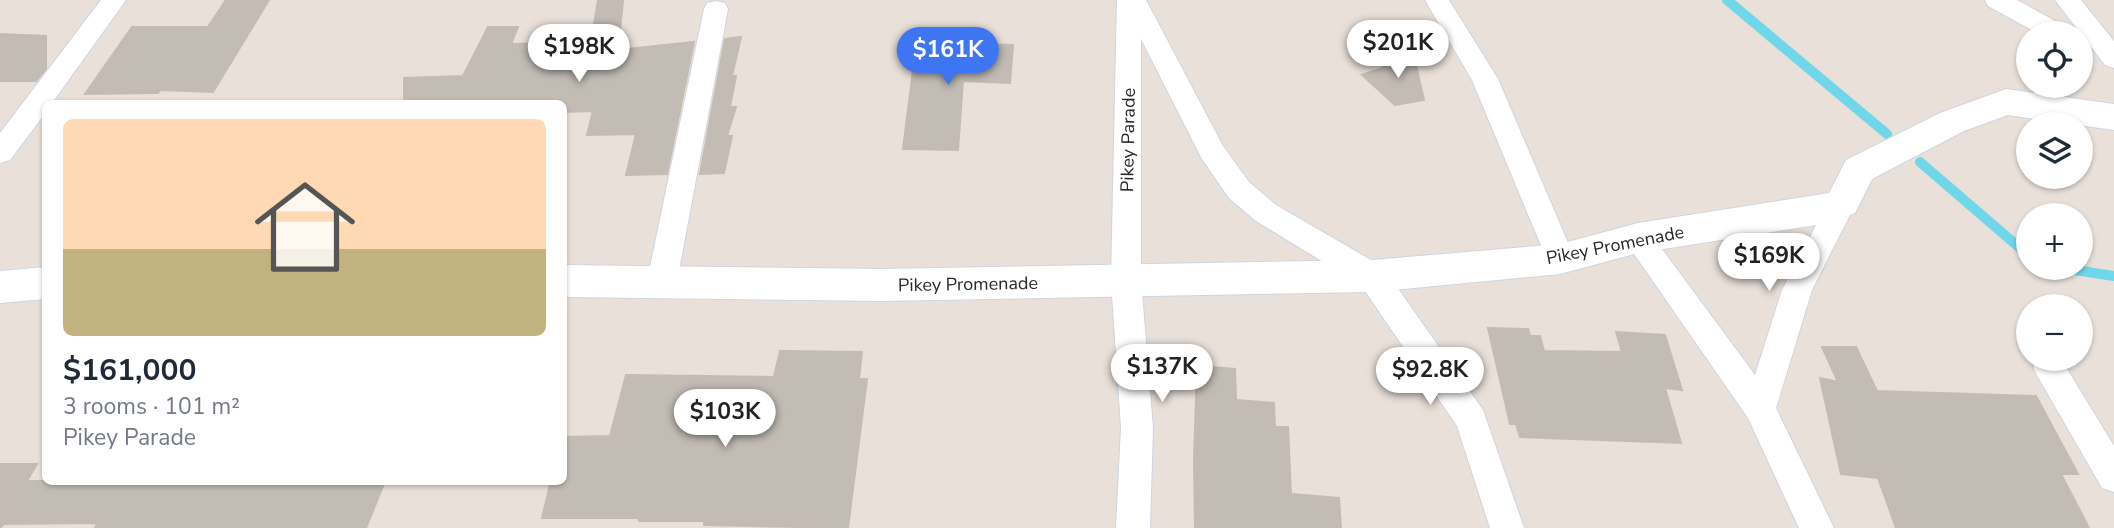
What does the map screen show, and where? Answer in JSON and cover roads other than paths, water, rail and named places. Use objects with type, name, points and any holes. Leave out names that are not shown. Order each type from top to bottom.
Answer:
[{"type":"street","points":[[0,153],[114,0]]},
{"type":"street","points":[[1132,0],[1212,152],[1239,190],[1266,213],[1372,276],[1471,420],[1507,528]]},
{"type":"street","name":"Pikey Parade","points":[[1132,0],[1126,280],[1137,428],[1133,528]]},
{"type":"street","points":[[1437,0],[1485,79],[1560,258]]},
{"type":"street","points":[[1997,0],[2035,21]]},
{"type":"street","points":[[2067,0],[2114,59]]},
{"type":"street","points":[[662,281],[716,9]]},
{"type":"street","points":[[2093,53],[2114,65]]},
{"type":"street","points":[[1760,408],[1797,290],[1859,170],[1952,122],[2006,102],[2114,117]]},
{"type":"street","name":"Pikey Promenade","points":[[567,281],[882,285],[1372,276],[1560,258],[1638,238],[1823,209],[1842,203]]},
{"type":"street","points":[[1638,238],[1760,408],[1817,528]]},
{"type":"street","points":[[0,287],[42,283]]},
{"type":"street","points":[[2051,371],[2114,477]]},
{"type":"waterway","points":[[1727,0],[1887,134]]},
{"type":"waterway","points":[[1920,162],[2016,245]]},
{"type":"waterway","points":[[2093,273],[2114,276]]}]
